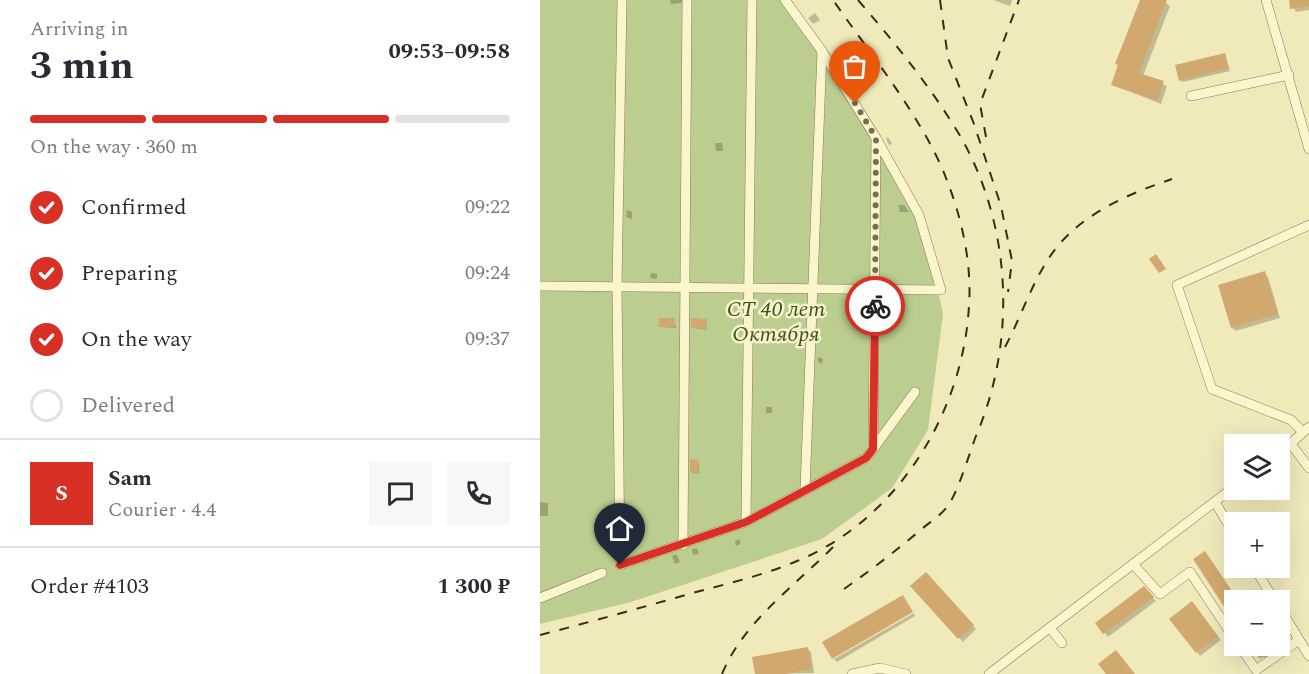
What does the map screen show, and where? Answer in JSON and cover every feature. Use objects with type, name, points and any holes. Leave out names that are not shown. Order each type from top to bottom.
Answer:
[{"type":"street","points":[[622,0],[617,286],[620,565],[746,522],[795,498],[805,489],[866,458],[915,392]]},
{"type":"street","points":[[683,545],[683,286],[687,0]]},
{"type":"street","points":[[746,522],[752,0]]},
{"type":"street","points":[[540,286],[941,290],[919,214],[876,138],[822,51],[785,0]]},
{"type":"street","points":[[1266,0],[1309,149]]},
{"type":"street","points":[[805,489],[822,51]]},
{"type":"street","points":[[1191,96],[1289,75]]},
{"type":"street","points":[[873,449],[876,138]]},
{"type":"street","points":[[1309,225],[1177,285],[1212,389],[1291,420],[1306,430],[1291,444],[1309,468]]},
{"type":"street","points":[[989,674],[1224,495]]},
{"type":"street","points":[[1215,502],[1224,517]]},
{"type":"street","points":[[1133,564],[1160,594],[1190,572],[1224,623]]},
{"type":"street","points":[[540,598],[602,573]]},
{"type":"street","points":[[1290,625],[1309,656]]},
{"type":"street","points":[[1050,627],[1062,644]]},
{"type":"street","points":[[1290,646],[1299,640]]},
{"type":"street","points":[[1246,656],[1256,670],[1276,656]]},
{"type":"street","points":[[852,674],[880,668],[906,674]]},
{"type":"green space","name":"СТ 40 лет Октября","points":[[540,0],[788,0],[922,215],[943,314],[928,430],[892,488],[822,539],[631,602],[540,624]]},
{"type":"building","points":[[1140,0],[1167,0],[1139,73],[1164,81],[1157,101],[1111,85],[1118,65],[1115,64]]},
{"type":"building","points":[[1289,0],[1309,0],[1309,6],[1290,9]]},
{"type":"building","points":[[1225,53],[1229,68],[1179,81],[1175,65]]},
{"type":"building","points":[[1156,254],[1166,269],[1159,273],[1149,259]]},
{"type":"building","points":[[1265,271],[1278,314],[1231,328],[1218,285]]},
{"type":"building","points":[[659,318],[675,318],[675,327],[658,327]]},
{"type":"building","points":[[691,318],[707,319],[706,329],[691,328]]},
{"type":"building","points":[[690,459],[699,460],[698,473],[690,472]]},
{"type":"building","points":[[1205,551],[1231,590],[1224,590],[1224,607],[1193,559]]},
{"type":"building","points":[[926,572],[974,625],[958,639],[910,586]]},
{"type":"building","points":[[1144,586],[1154,597],[1103,634],[1095,623]]},
{"type":"building","points":[[903,595],[913,612],[832,659],[822,642]]},
{"type":"building","points":[[1192,601],[1218,636],[1196,653],[1169,619]]},
{"type":"building","points":[[808,647],[812,669],[785,674],[755,674],[752,657]]},
{"type":"building","points":[[1116,650],[1135,674],[1106,674],[1098,664]]},
{"type":"railway","points":[[540,635],[757,575],[797,561],[833,543],[865,519],[894,491],[918,458],[938,423],[954,385],[964,346],[969,306],[969,274],[961,225],[946,178],[924,133],[895,87],[833,0]]},
{"type":"railway","points":[[844,589],[939,516],[951,501],[989,399],[998,361],[1003,322],[1003,283],[998,244],[990,206],[977,169],[959,134],[936,99],[899,49],[858,0]]},
{"type":"railway","points":[[940,0],[948,58],[974,124],[1001,206],[1012,261],[1008,292]]},
{"type":"railway","points":[[986,137],[980,104],[1019,0]]},
{"type":"railway","points":[[1005,347],[1041,271],[1071,232],[1119,200],[1172,179]]},
{"type":"railway","points":[[722,674],[743,637],[772,605],[834,546]]},
{"type":"way so far","points":[[855,103],[876,138],[875,306]]},
{"type":"route","points":[[620,565],[746,522],[795,498],[805,489],[866,458],[873,449],[875,306]]}]
